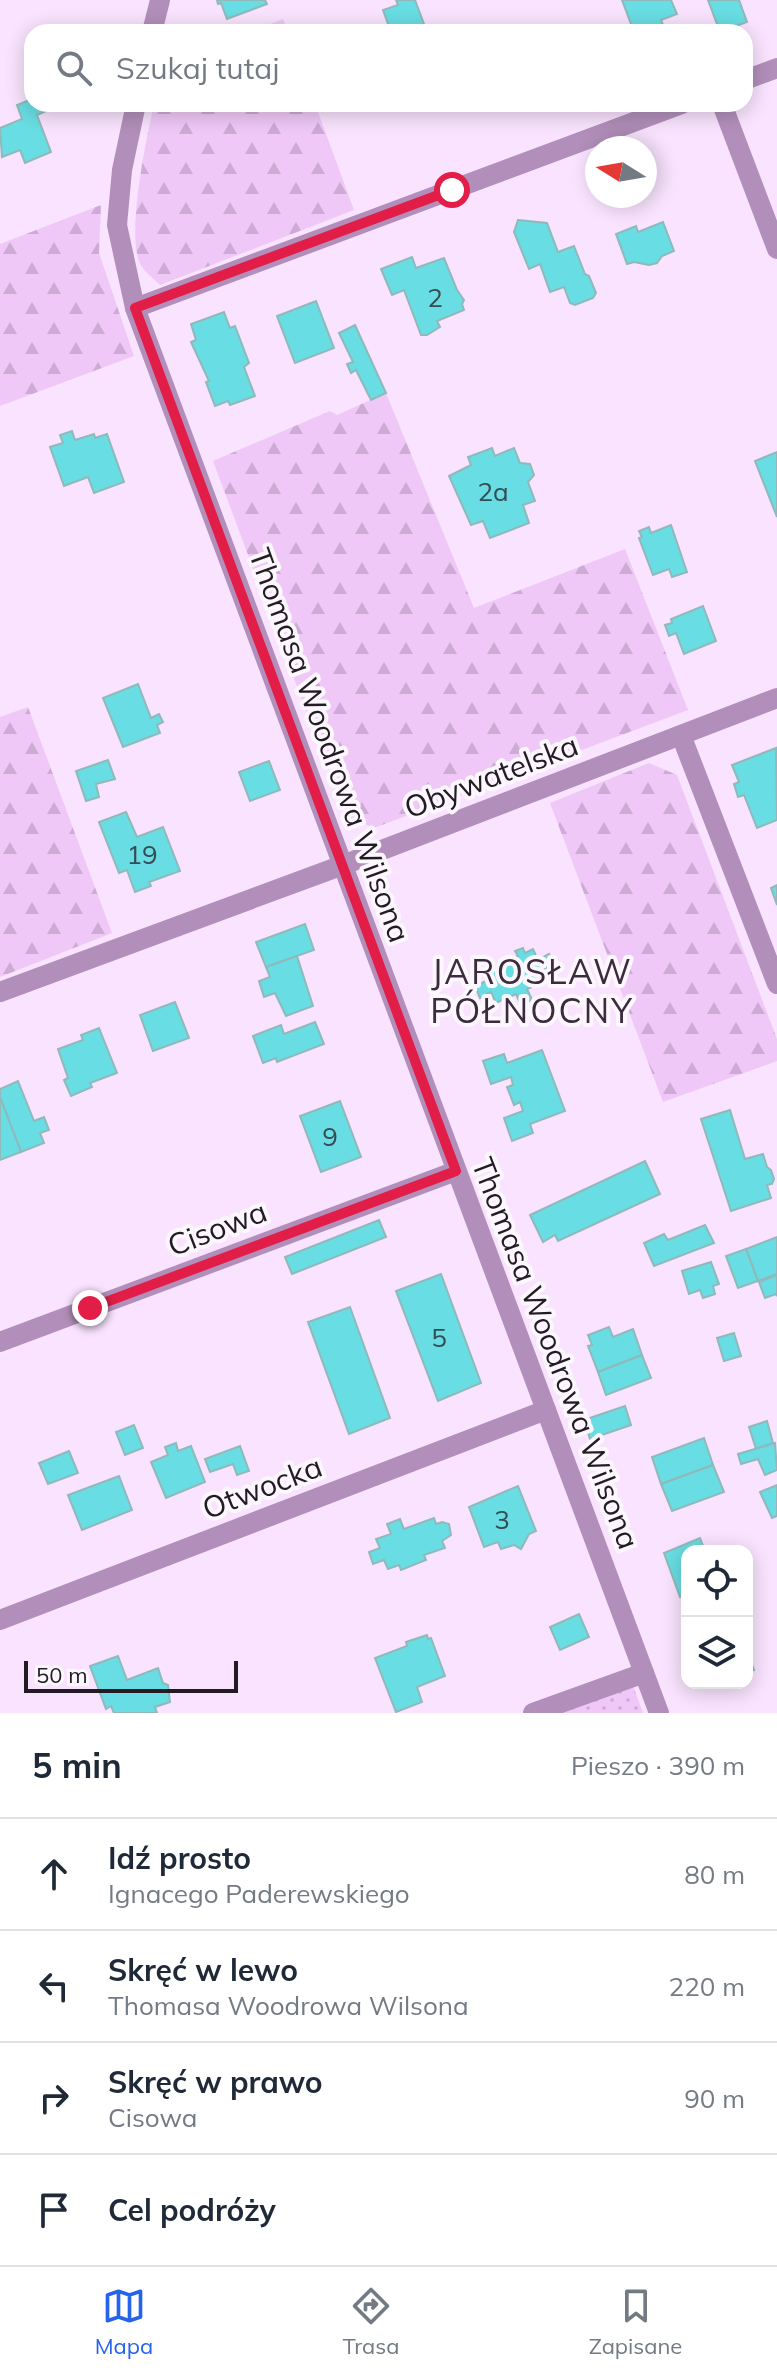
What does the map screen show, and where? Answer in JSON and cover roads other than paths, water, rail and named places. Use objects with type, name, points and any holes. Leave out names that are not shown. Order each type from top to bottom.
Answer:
[{"type":"street","points":[[154,24],[160,0]]},
{"type":"street","points":[[753,77],[777,68]]},
{"type":"street","name":"Thomasa Woodrowa Wilsona","points":[[134,112],[122,170],[117,225],[135,308],[659,1713]]},
{"type":"street","points":[[135,308],[661,112]]},
{"type":"street","points":[[725,112],[777,249]]},
{"type":"street","name":"Obywatelska","points":[[0,992],[343,865],[777,698]]},
{"type":"street","points":[[681,735],[777,984]]},
{"type":"street","name":"Cisowa","points":[[0,1342],[456,1171]]},
{"type":"street","name":"Otwocka","points":[[0,1620],[546,1410]]},
{"type":"street","points":[[533,1713],[644,1673]]},
{"type":"district","name":"JAROSŁAW PÓŁNOCNY","points":[[532,990]]}]
